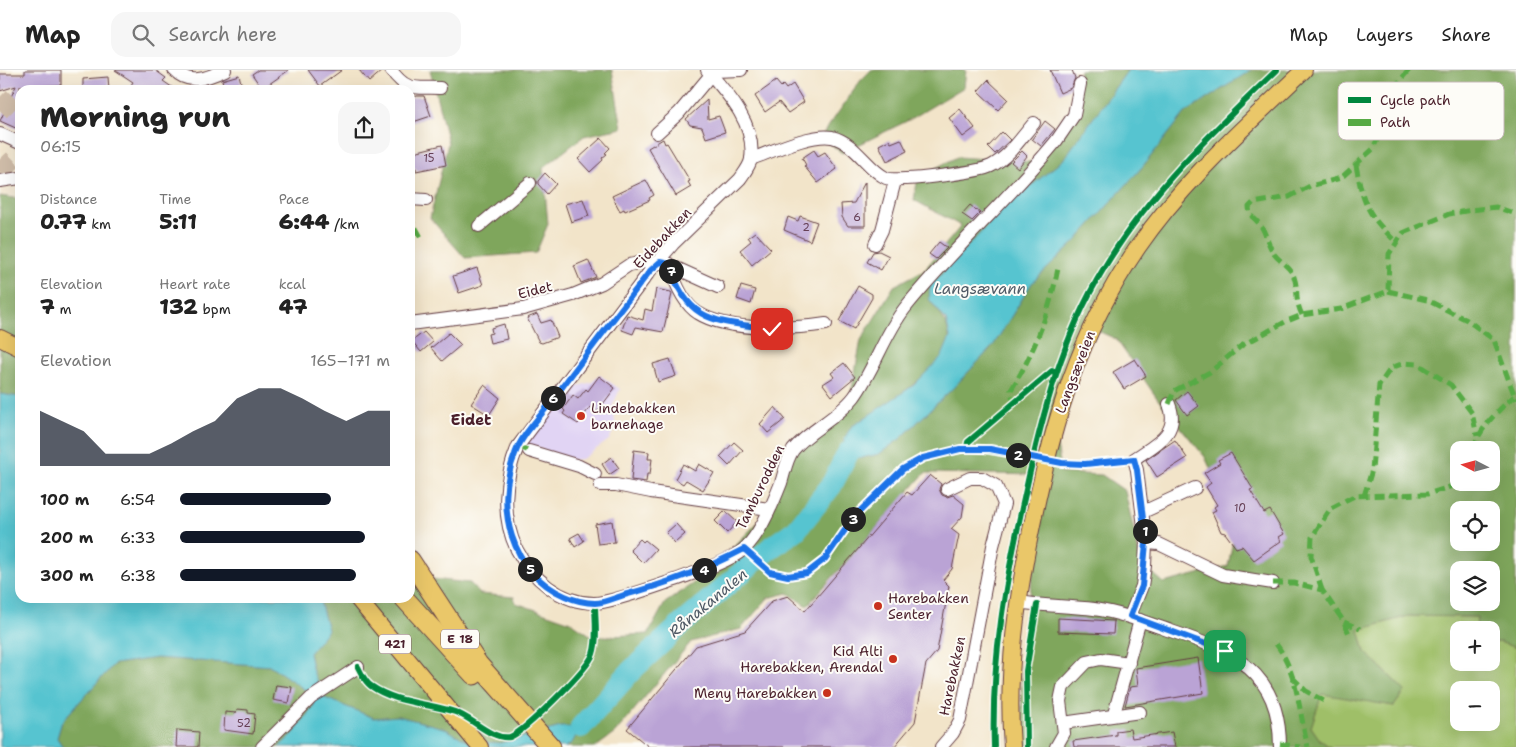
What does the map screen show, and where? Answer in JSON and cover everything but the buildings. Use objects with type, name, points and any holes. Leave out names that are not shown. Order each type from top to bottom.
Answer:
[{"type":"highway","name":"E 18","points":[[415,568],[478,664],[538,747]]},
{"type":"highway","name":"E 18","points":[[409,603],[515,714],[551,747]]},
{"type":"main road","name":"Langsæveien","points":[[1012,747],[1010,685],[1018,602],[1046,460],[1063,398],[1086,337],[1112,287],[1138,246],[1182,191],[1213,158],[1304,70]]},
{"type":"main road","points":[[0,338],[15,346]]},
{"type":"main road","points":[[0,348],[15,355]]},
{"type":"main road","name":"421","points":[[361,603],[488,747]]},
{"type":"main road","name":"421","points":[[369,603],[480,747]]},
{"type":"street","points":[[174,70],[194,80],[224,70]]},
{"type":"street","points":[[391,70],[404,85]]},
{"type":"street","points":[[657,133],[679,113],[709,72],[741,70]]},
{"type":"street","points":[[709,72],[732,100],[745,121],[751,159],[820,137],[832,138],[849,145],[881,175],[894,181],[917,180],[990,167],[1005,157],[1034,123]]},
{"type":"street","name":"Tamburodden","points":[[523,449],[511,464],[506,501],[508,525],[522,559],[538,580],[556,592],[572,599],[595,603],[644,590],[706,569],[744,549],[758,530],[769,509],[781,482],[787,461],[794,449],[839,413],[854,398],[904,309],[1058,140],[1074,116],[1080,84]]},
{"type":"street","points":[[415,87],[440,88]]},
{"type":"street","points":[[0,134],[15,141]]},
{"type":"street","name":"Eidebakken","points":[[523,449],[596,341],[664,263],[673,244],[740,179],[751,159]]},
{"type":"street","points":[[0,181],[15,179]]},
{"type":"street","points":[[875,244],[882,230],[894,181]]},
{"type":"street","points":[[479,226],[530,183]]},
{"type":"street","points":[[415,199],[426,200]]},
{"type":"street","points":[[664,263],[718,287]]},
{"type":"street","points":[[664,263],[691,307],[708,318],[772,329],[826,324]]},
{"type":"street","name":"Eidet","points":[[415,323],[523,309],[574,295],[602,283],[629,265],[664,263]]},
{"type":"street","points":[[1114,714],[1129,663],[1135,618],[1142,586],[1146,543],[1134,459],[1168,433],[1173,415],[1169,404]]},
{"type":"street","points":[[523,449],[579,466],[598,480],[616,485],[769,509]]},
{"type":"street","name":"Harebakken","points":[[941,747],[953,733],[960,720],[993,546],[1004,504],[996,486],[982,478],[970,478],[947,489]]},
{"type":"street","points":[[1143,512],[1195,488]]},
{"type":"street","points":[[1146,543],[1159,544],[1223,575],[1273,583]]},
{"type":"street","points":[[1018,602],[1094,610],[1135,618],[1225,651],[1249,666],[1267,688],[1278,722],[1280,747]]},
{"type":"street","points":[[1056,747],[1064,733],[1060,693],[1078,671],[1087,662],[1101,659],[1129,663]]},
{"type":"street","points":[[262,747],[311,698],[358,667]]},
{"type":"street","points":[[1064,722],[1140,712]]},
{"type":"shaded area","name":"Lindebakken barnehage","points":[[600,375],[620,389],[612,407],[616,425],[609,440],[582,459],[573,460],[527,444],[555,408],[575,387],[592,382]]},
{"type":"green space","points":[[430,70],[612,70],[622,128],[584,136],[543,168],[548,224],[536,253],[465,258],[430,218],[448,143]]},
{"type":"green space","points":[[871,70],[966,70],[964,87],[911,119],[842,153],[821,137],[861,80]]},
{"type":"green space","points":[[1080,70],[1128,70],[1063,160],[1005,207],[929,299],[942,316],[946,325],[949,335],[947,347],[939,361],[926,374],[851,427],[848,453],[861,458],[879,454],[901,438],[993,346],[1032,283],[1076,241],[1143,166],[1185,113],[1251,70],[1516,70],[1516,648],[1500,642],[1500,621],[1477,621],[1477,617],[1408,616],[1359,630],[1365,652],[1405,691],[1394,706],[1322,694],[1311,727],[1320,740],[1330,747],[1021,747],[1022,663],[1044,475],[925,473],[807,606],[788,593],[768,598],[741,629],[691,642],[615,733],[596,747],[566,747],[572,743],[561,727],[501,743],[469,742],[444,728],[398,716],[374,718],[325,698],[313,672],[309,652],[328,630],[320,603],[415,603],[415,570],[432,579],[470,583],[480,594],[514,597],[516,603],[571,622],[593,637],[648,634],[665,603],[708,573],[761,519],[791,449],[849,404],[861,340],[894,286],[924,270],[961,226],[914,200],[918,177],[957,157],[1033,162],[1071,118]],"holes":[[[1089,327],[1116,339],[1159,401],[1205,457],[1236,525],[1228,566],[1164,583],[1141,563],[1125,491],[1102,475],[1062,473],[1056,440]]]},
{"type":"green space","points":[[0,196],[15,198],[15,396],[0,394]]},
{"type":"green space","points":[[1408,616],[1477,617],[1477,621],[1450,621],[1450,671],[1500,671],[1500,642],[1516,648],[1516,747],[1330,747],[1320,740],[1311,727],[1322,693],[1394,706],[1405,691],[1365,652],[1359,630]]},
{"type":"green space","points":[[157,658],[271,666],[308,692],[314,705],[294,733],[279,747],[63,747],[57,738],[62,721],[114,664]]},
{"type":"water","name":"Langsævann","points":[[1128,70],[1251,70],[1185,113],[1143,166],[1076,241],[1032,283],[993,346],[901,438],[879,454],[861,458],[844,453],[844,439],[851,427],[914,385],[942,356],[950,337],[946,320],[929,299],[930,286],[1005,207],[1063,160]]},
{"type":"water","points":[[0,394],[15,396],[15,603],[320,603],[328,630],[309,653],[313,672],[325,698],[374,718],[398,716],[444,728],[469,742],[501,743],[561,727],[581,727],[572,743],[566,747],[279,747],[294,733],[314,705],[308,692],[271,666],[157,658],[114,664],[62,721],[57,738],[63,747],[0,747]]},
{"type":"waterway","name":"Rånakanalen","points":[[581,727],[632,670],[684,622],[769,549],[796,530],[831,486],[848,453]]},
{"type":"tunnel","points":[[0,97],[15,112]]},
{"type":"tunnel","points":[[0,159],[15,175]]},
{"type":"marked path","points":[[1398,82],[1409,70]]},
{"type":"marked path","points":[[1302,315],[1298,304],[1294,277],[1274,254],[1260,224],[1250,215],[1249,207],[1253,203],[1289,197],[1310,186],[1341,178],[1373,149],[1377,140]]},
{"type":"marked path","points":[[1356,165],[1361,190],[1372,216],[1396,242]]},
{"type":"marked path","points":[[1169,404],[1174,391],[1210,372],[1241,346],[1285,322],[1302,315],[1341,309],[1388,291],[1389,254],[1403,233],[1449,214],[1472,210],[1496,207],[1516,214]]},
{"type":"marked path","points":[[415,226],[423,241]]},
{"type":"marked path","points":[[1014,405],[1011,390],[1027,361],[1046,316],[1058,268]]},
{"type":"marked path","points":[[1388,291],[1427,300],[1467,320],[1494,340],[1516,400]]},
{"type":"marked path","points":[[1364,496],[1372,470],[1379,385],[1391,368],[1404,363],[1418,364],[1451,385],[1472,413],[1477,436]]},
{"type":"marked path","points":[[1476,441],[1495,414],[1514,396]]},
{"type":"marked path","points":[[518,446],[529,451]]},
{"type":"marked path","points":[[1322,590],[1311,556],[1312,537],[1331,508],[1354,496],[1427,494],[1450,487]]},
{"type":"marked path","points":[[529,568],[540,558]]},
{"type":"marked path","points":[[1273,583],[1294,583],[1322,590],[1344,622],[1350,636]]},
{"type":"marked path","points":[[1344,622],[1360,629]]},
{"type":"marked path","points":[[1276,644],[1289,667],[1297,693],[1308,747]]},
{"type":"marked path","points":[[1292,677],[1306,691],[1324,701]]},
{"type":"marked path","points":[[1280,744],[1300,747]]},
{"type":"cycle path","points":[[994,747],[997,651],[1006,588],[1046,406],[1076,321],[1104,268],[1141,213],[1206,139],[1277,70]]},
{"type":"cycle path","points":[[1055,372],[1052,371],[968,442],[967,448],[991,450],[1063,463],[1090,463],[1134,459]]},
{"type":"cycle path","points":[[744,549],[770,572],[788,576],[807,573],[825,559],[854,517],[903,469],[923,458],[967,448]]},
{"type":"cycle path","points":[[358,667],[367,682],[380,692],[455,712],[489,732],[503,737],[510,737],[542,712],[589,662],[593,654],[595,642],[595,603]]},
{"type":"cycle path","points":[[1027,747],[1026,671],[1037,605]]},
{"type":"place","name":"Lindebakken barnehage","points":[[581,416]]},
{"type":"place","name":"Harebakken Senter","points":[[878,606]]},
{"type":"place","name":"Kid Alti Harebakken, Arendal","points":[[893,659]]},
{"type":"place","name":"Meny Harebakken","points":[[827,693]]},
{"type":"district","name":"Eidet","points":[[471,420]]},
{"type":"route","points":[[772,329],[731,323],[698,314],[677,286],[669,264],[660,262],[650,271],[518,446],[511,464],[506,487],[508,525],[522,559],[538,580],[556,592],[572,599],[595,603],[644,590],[706,569],[744,549],[770,572],[797,576],[813,570],[825,559],[854,517],[872,497],[903,469],[923,458],[967,448],[990,449],[1062,463],[1107,463],[1134,459],[1146,543],[1142,586],[1130,616],[1225,651]]}]
